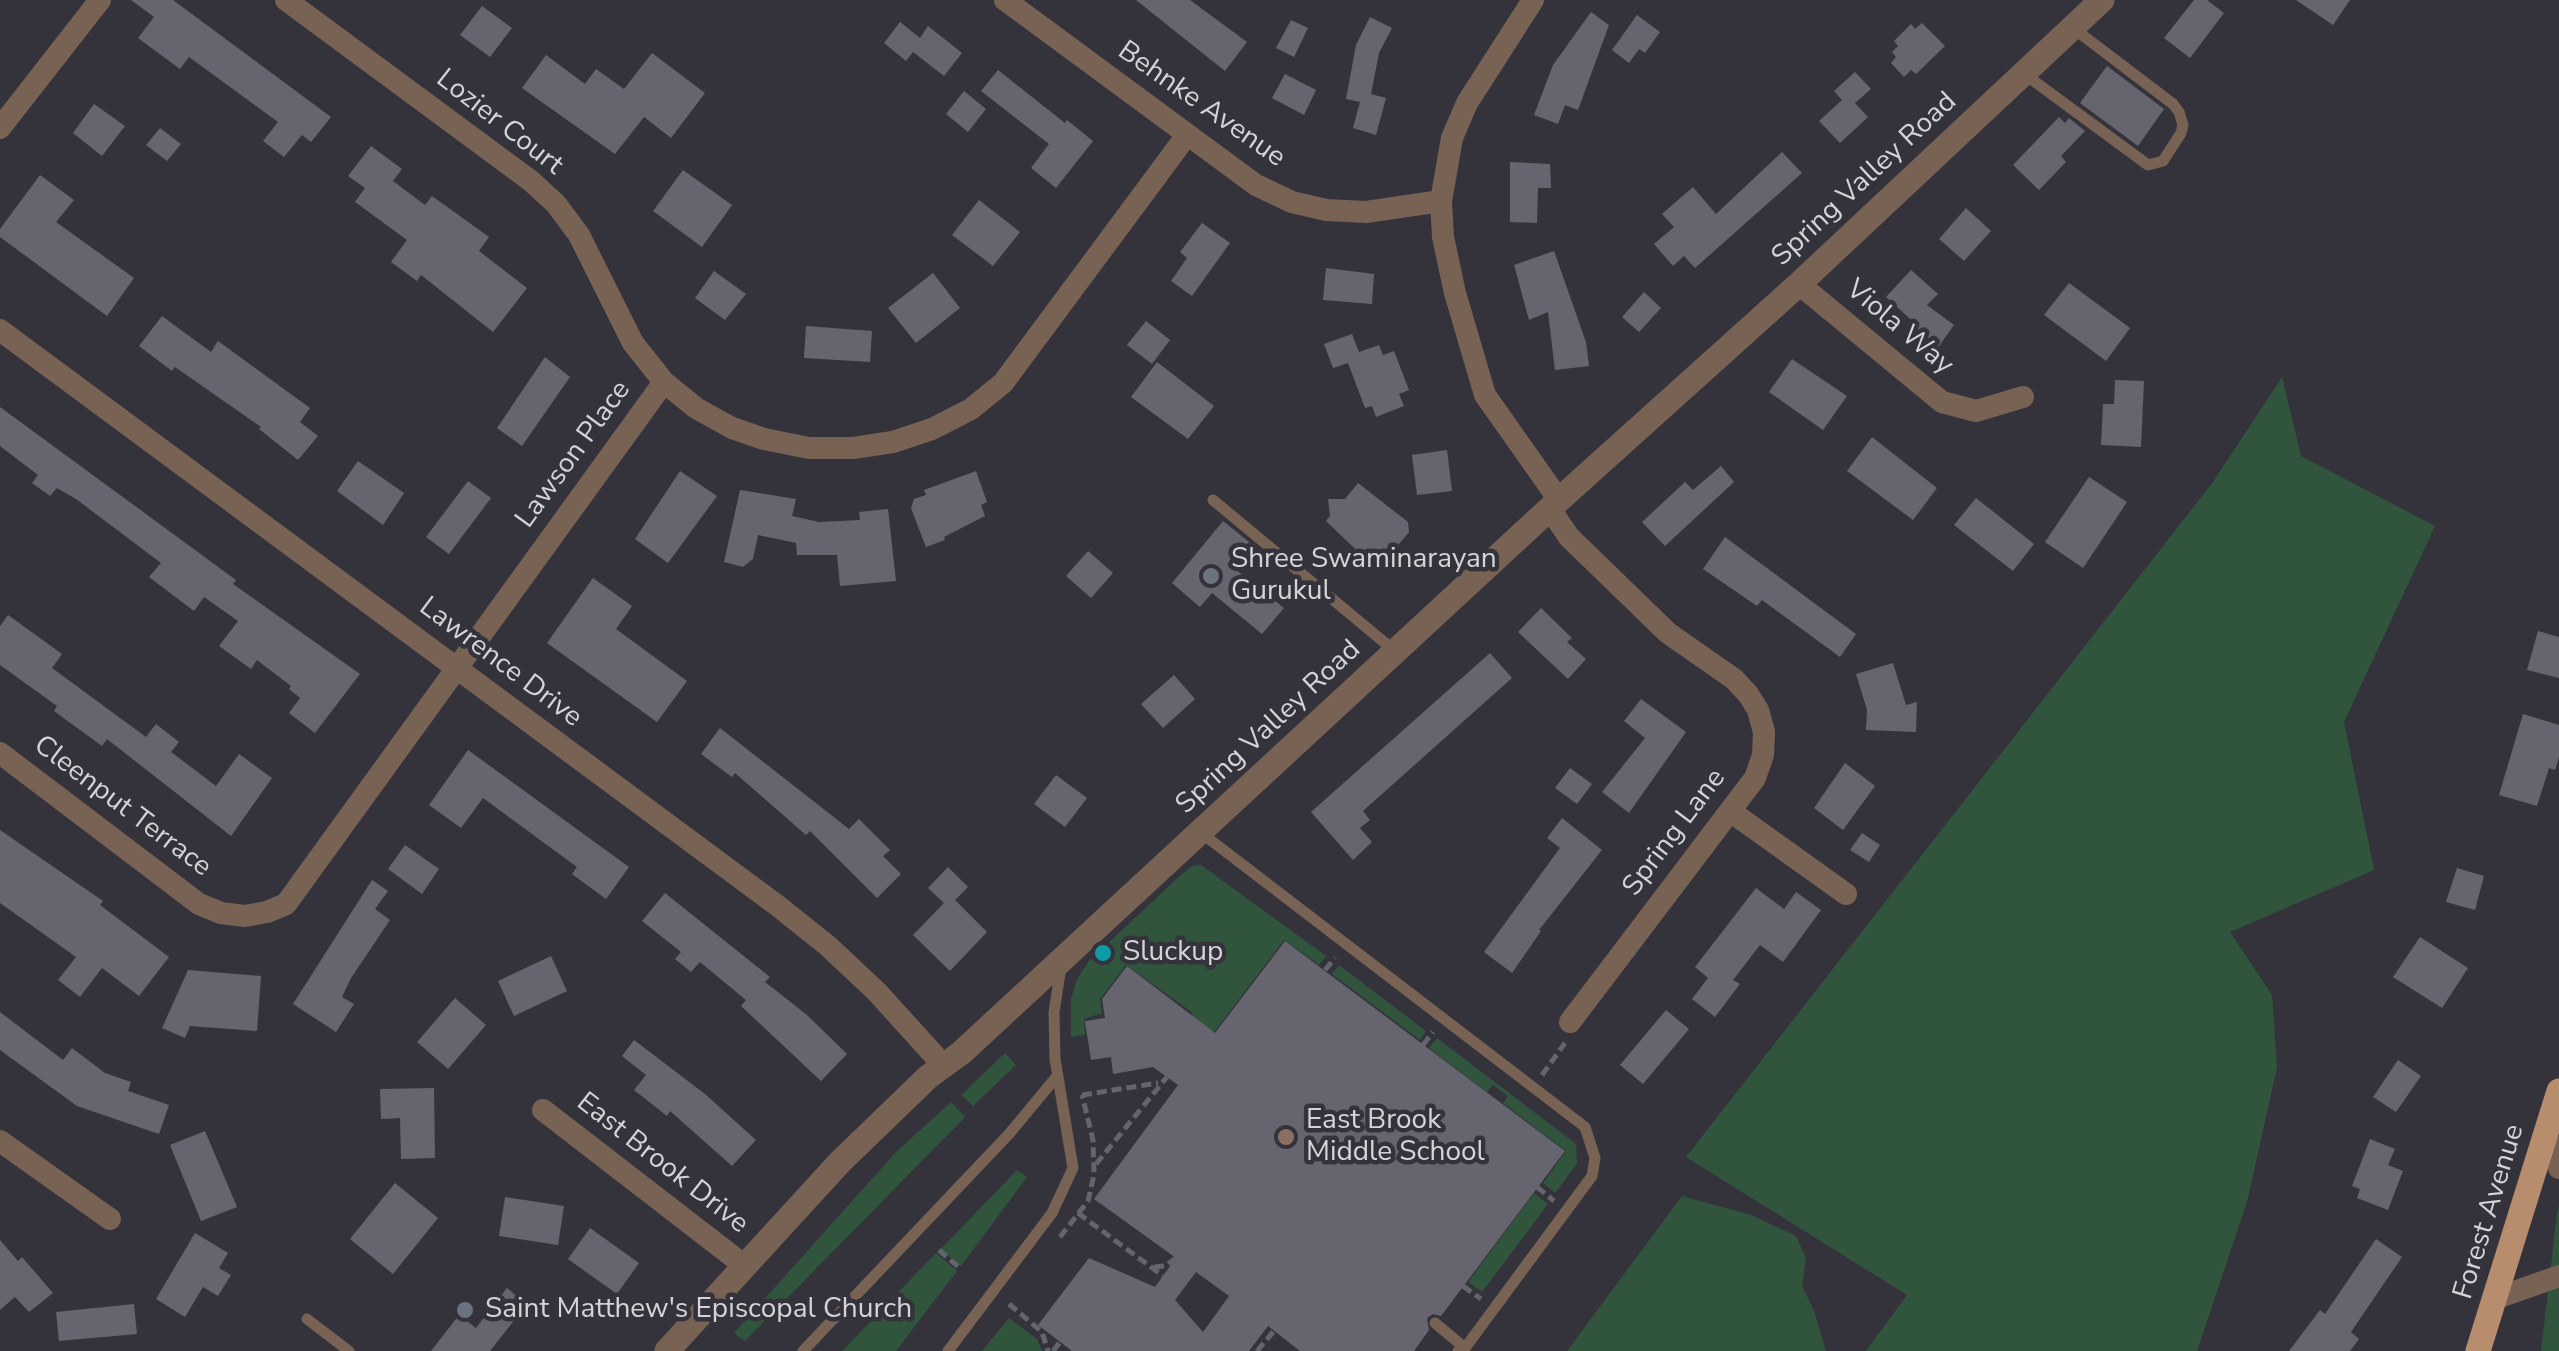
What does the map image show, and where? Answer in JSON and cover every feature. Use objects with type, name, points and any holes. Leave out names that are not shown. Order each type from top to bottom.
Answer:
[{"type":"main road","name":"Forest Avenue","points":[[2478,1351],[2559,1091]]},
{"type":"street","points":[[0,128],[100,0]]},
{"type":"street","name":"Lozier Court","points":[[286,0],[531,181],[556,204],[578,235],[632,343],[664,382]]},
{"type":"street","name":"Behnke Avenue","points":[[1005,0],[1256,185],[1292,202],[1326,210],[1366,212],[1441,200]]},
{"type":"street","name":"Spring Lane","points":[[1532,0],[1466,103],[1452,138],[1441,200],[1443,237],[1455,293],[1485,394],[1555,504],[1570,537],[1668,634],[1734,679],[1758,710],[1764,732],[1763,755],[1755,778],[1570,1022]]},
{"type":"street","name":"Spring Valley Road","points":[[667,1351],[840,1162],[928,1077],[1063,959],[1799,284],[2102,0]]},
{"type":"street","name":"Lawson Place","points":[[267,912],[286,904],[664,382],[696,408],[732,428],[764,440],[808,448],[854,448],[932,430],[971,409],[1003,383],[1187,135]]},
{"type":"street","name":"Viola Way","points":[[1799,284],[1942,402],[1976,411],[2023,397]]},
{"type":"street","name":"Lawrence Drive","points":[[0,330],[828,946],[877,992],[944,1066]]},
{"type":"street","name":"Cleenput Terrace","points":[[0,753],[199,904],[221,913],[245,916],[267,912]]},
{"type":"street","points":[[1730,811],[1846,894]]},
{"type":"street","name":"East Brook Drive","points":[[543,1110],[745,1266]]},
{"type":"street","points":[[2546,1134],[2559,1168]]},
{"type":"street","points":[[0,1141],[110,1218]]},
{"type":"street","points":[[2494,1299],[2559,1276]]},
{"type":"lane","points":[[2023,73],[2148,165],[2163,161],[2181,133],[2179,112],[2072,28]]},
{"type":"lane","points":[[1213,500],[1396,652]]},
{"type":"lane","points":[[1200,832],[1584,1127],[1595,1158],[1592,1176],[1462,1350],[1435,1323]]},
{"type":"lane","points":[[948,1351],[1052,1214],[1073,1168],[1058,1076],[1054,1012],[1063,959]]},
{"type":"lane","points":[[803,1351],[1009,1134],[1058,1076]]},
{"type":"lane","points":[[307,1319],[349,1351]]},
{"type":"path","points":[[1324,970],[1335,958],[1349,968]]},
{"type":"path","points":[[1419,1021],[1433,1032],[1424,1045]]},
{"type":"path","points":[[1534,1086],[1570,1037],[1570,1022]]},
{"type":"path","points":[[1082,1095],[1152,1086],[1166,1078],[1094,1167]]},
{"type":"path","points":[[1052,1246],[1088,1201],[1094,1167],[1078,1080]]},
{"type":"path","points":[[1422,1141],[1429,1118]]},
{"type":"path","points":[[1537,1188],[1554,1200]]},
{"type":"path","points":[[1544,1215],[1563,1189]]},
{"type":"path","points":[[1078,1214],[1163,1276]]},
{"type":"path","points":[[939,1250],[960,1269]]},
{"type":"path","points":[[1152,1267],[1165,1266],[1176,1258]]},
{"type":"path","points":[[1453,1338],[1492,1285]]},
{"type":"path","points":[[1462,1286],[1481,1299]]},
{"type":"path","points":[[1009,1304],[1042,1332],[1051,1351],[1060,1342]]},
{"type":"path","points":[[1258,1351],[1274,1331]]},
{"type":"green space","points":[[2282,377],[2301,456],[2435,526],[2344,722],[2374,870],[2230,932],[2272,995],[2277,1067],[2247,1202],[2197,1351],[1866,1351],[1907,1295],[1686,1157],[2213,482]]},
{"type":"green space","points":[[1201,865],[1326,956],[1319,965],[1284,940],[1205,1044],[1183,1028],[1193,1013],[1126,965],[1100,999],[1102,1013],[1084,1019],[1085,1035],[1071,1037],[1071,999],[1077,979],[1089,961],[1181,875],[1192,866]]},
{"type":"green space","points":[[1339,965],[1426,1031],[1420,1040],[1332,974]]},
{"type":"green space","points":[[1437,1038],[1576,1144],[1577,1164],[1555,1193],[1543,1183],[1566,1151],[1503,1103],[1508,1096],[1493,1085],[1487,1092],[1429,1048]]},
{"type":"green space","points":[[1005,1053],[1016,1065],[973,1106],[961,1095]]},
{"type":"green space","points":[[951,1102],[965,1117],[745,1341],[734,1333],[897,1151]]},
{"type":"green space","points":[[1017,1170],[1027,1177],[961,1266],[941,1249]]},
{"type":"green space","points":[[1534,1193],[1548,1204],[1482,1292],[1468,1282]]},
{"type":"green space","points":[[1682,1196],[1751,1215],[1796,1236],[1806,1258],[1802,1286],[1826,1351],[1567,1351]]},
{"type":"green space","points":[[2559,1206],[2559,1351],[2541,1351],[2557,1213]]},
{"type":"green space","points":[[936,1253],[957,1271],[896,1351],[842,1351]]},
{"type":"green space","points":[[1009,1318],[1037,1339],[1042,1351],[982,1351]]},
{"type":"building","points":[[131,0],[173,0],[331,117],[311,142],[302,135],[284,157],[263,141],[278,122],[189,57],[180,69],[138,38],[154,17]]},
{"type":"building","points":[[1136,0],[1190,0],[1247,42],[1225,71]]},
{"type":"building","points":[[2194,0],[2207,0],[2224,13],[2190,58],[2164,38]]},
{"type":"building","points":[[2296,0],[2350,0],[2333,25]]},
{"type":"building","points":[[482,6],[512,28],[490,57],[460,35]]},
{"type":"building","points":[[1591,12],[1609,25],[1578,110],[1565,105],[1558,124],[1534,115],[1553,65]]},
{"type":"building","points":[[1637,15],[1660,32],[1645,53],[1639,49],[1629,63],[1612,50]]},
{"type":"building","points":[[1370,17],[1392,28],[1379,53],[1371,94],[1386,98],[1376,135],[1353,128],[1360,102],[1346,99],[1356,45]]},
{"type":"building","points":[[1291,20],[1308,28],[1294,57],[1276,48]]},
{"type":"building","points":[[900,22],[920,38],[928,26],[962,53],[944,76],[913,52],[906,61],[884,43]]},
{"type":"building","points":[[1922,23],[1945,46],[1916,74],[1911,70],[1904,77],[1891,63],[1896,57],[1892,52],[1898,46],[1894,41],[1911,24],[1915,29]]},
{"type":"building","points":[[652,53],[705,93],[671,138],[644,117],[615,154],[522,88],[546,55],[585,84],[596,69],[624,89]]},
{"type":"building","points":[[2107,66],[2164,109],[2138,146],[2080,103]]},
{"type":"building","points":[[998,70],[1093,141],[1056,188],[1031,168],[1049,144],[981,91]]},
{"type":"building","points":[[1855,72],[1871,89],[1855,103],[1868,117],[1840,143],[1819,121],[1842,100],[1834,91]]},
{"type":"building","points":[[1285,74],[1316,90],[1304,115],[1272,98]]},
{"type":"building","points":[[964,91],[986,109],[968,132],[946,114]]},
{"type":"building","points":[[94,104],[125,126],[102,156],[73,133]]},
{"type":"building","points":[[2059,117],[2065,123],[2069,118],[2085,131],[2061,156],[2066,162],[2039,190],[2013,165]]},
{"type":"building","points":[[160,128],[181,144],[167,161],[146,145]]},
{"type":"building","points":[[371,146],[402,169],[393,181],[425,205],[432,196],[489,237],[479,251],[527,288],[493,332],[421,275],[417,281],[391,262],[407,240],[355,202],[365,188],[348,176]]},
{"type":"building","points":[[1782,152],[1802,173],[1695,268],[1684,256],[1673,266],[1654,244],[1674,227],[1662,214],[1693,187],[1716,214]]},
{"type":"building","points":[[1510,162],[1550,164],[1551,188],[1538,188],[1537,223],[1510,222]]},
{"type":"building","points":[[683,170],[732,205],[702,247],[653,211]]},
{"type":"building","points":[[40,175],[74,200],[56,222],[134,278],[107,316],[0,237],[0,229]]},
{"type":"building","points":[[979,200],[1020,232],[993,266],[952,235]]},
{"type":"building","points":[[1966,208],[1991,231],[1964,261],[1939,239]]},
{"type":"building","points":[[1202,223],[1230,243],[1192,296],[1171,281],[1187,258],[1180,252]]},
{"type":"building","points":[[1554,251],[1586,342],[1589,366],[1555,370],[1548,312],[1529,320],[1514,265]]},
{"type":"building","points":[[1326,268],[1374,274],[1372,304],[1323,300]]},
{"type":"building","points":[[1911,270],[1938,294],[1927,305],[1954,325],[1937,349],[1914,333],[1918,326],[1886,297]]},
{"type":"building","points":[[714,271],[746,294],[725,320],[695,298]]},
{"type":"building","points":[[933,273],[960,308],[916,343],[888,308]]},
{"type":"building","points":[[2069,283],[2130,328],[2106,361],[2044,315]]},
{"type":"building","points":[[1644,292],[1661,308],[1639,332],[1622,317]]},
{"type":"building","points":[[162,316],[211,352],[218,341],[310,408],[300,422],[318,436],[298,460],[261,427],[139,346]]},
{"type":"building","points":[[1146,321],[1170,340],[1152,364],[1127,345]]},
{"type":"building","points":[[806,326],[872,331],[870,362],[804,358]]},
{"type":"building","points":[[1352,334],[1359,352],[1379,345],[1383,355],[1394,351],[1409,390],[1399,394],[1404,406],[1376,417],[1372,406],[1365,408],[1348,363],[1333,368],[1324,344]]},
{"type":"building","points":[[545,357],[570,377],[522,446],[497,428]]},
{"type":"building","points":[[1792,359],[1847,396],[1823,430],[1769,392]]},
{"type":"building","points":[[1157,362],[1214,406],[1188,439],[1131,397]]},
{"type":"building","points":[[2115,380],[2144,381],[2141,447],[2101,445],[2103,404],[2114,404]]},
{"type":"building","points":[[0,407],[236,580],[233,584],[360,674],[315,733],[289,713],[300,698],[289,689],[291,686],[257,660],[251,669],[219,646],[238,621],[204,597],[194,611],[149,577],[161,563],[76,499],[57,488],[50,496],[32,483],[38,475],[0,446]]},
{"type":"building","points":[[1872,437],[1937,488],[1913,520],[1847,471]]},
{"type":"building","points":[[1447,450],[1452,491],[1417,495],[1412,455]]},
{"type":"building","points":[[358,461],[404,493],[383,525],[337,491]]},
{"type":"building","points":[[1721,466],[1734,482],[1665,546],[1642,522],[1685,482],[1693,490]]},
{"type":"building","points":[[680,471],[717,496],[668,563],[635,539]]},
{"type":"building","points":[[976,471],[987,502],[981,505],[985,516],[926,547],[911,508],[914,499],[926,495],[924,490]]},
{"type":"building","points":[[2089,477],[2127,502],[2083,568],[2045,542]]},
{"type":"building","points":[[468,481],[491,498],[449,554],[426,537]]},
{"type":"building","points":[[1358,483],[1408,522],[1409,532],[1393,551],[1388,547],[1373,566],[1326,521],[1330,516],[1328,499],[1345,499]]},
{"type":"building","points":[[740,490],[796,499],[792,516],[819,522],[860,520],[859,512],[888,509],[896,581],[840,586],[837,555],[797,555],[796,543],[758,535],[753,559],[743,567],[724,562]]},
{"type":"building","points":[[1976,498],[2034,544],[2013,571],[1954,525]]},
{"type":"building","name":"Shree Swaminarayan Gurukul","points":[[1223,521],[1254,546],[1235,569],[1284,608],[1262,634],[1212,593],[1200,607],[1172,583]]},
{"type":"building","points":[[1725,537],[1856,634],[1840,657],[1762,600],[1757,606],[1703,569]]},
{"type":"building","points":[[1088,551],[1113,573],[1091,598],[1066,576]]},
{"type":"building","points":[[593,578],[632,606],[616,629],[687,681],[657,722],[547,643]]},
{"type":"building","points":[[1541,608],[1572,638],[1567,642],[1586,659],[1568,679],[1518,632]]},
{"type":"building","points":[[8,615],[62,654],[52,668],[146,737],[156,724],[179,742],[171,752],[216,786],[239,754],[272,778],[231,836],[107,739],[102,746],[54,711],[57,706],[0,665],[0,626]]},
{"type":"building","points":[[2538,631],[2559,637],[2559,678],[2527,670]]},
{"type":"building","points":[[1490,653],[1512,678],[1363,811],[1370,820],[1360,828],[1372,842],[1353,860],[1311,812]]},
{"type":"building","points":[[1893,663],[1906,705],[1917,702],[1916,732],[1866,730],[1867,710],[1856,674]]},
{"type":"building","points":[[1174,675],[1195,699],[1163,728],[1141,704]]},
{"type":"building","points":[[1641,699],[1686,732],[1629,813],[1602,792],[1645,738],[1624,721]]},
{"type":"building","points":[[2523,714],[2559,725],[2559,757],[2555,770],[2549,768],[2537,806],[2499,795]]},
{"type":"building","points":[[720,728],[849,829],[859,819],[890,850],[883,856],[901,874],[877,898],[810,831],[806,835],[735,773],[732,777],[701,754]]},
{"type":"building","points":[[468,750],[629,867],[606,899],[572,874],[577,867],[483,798],[461,828],[429,805]]},
{"type":"building","points":[[1845,763],[1875,786],[1843,830],[1814,808]]},
{"type":"building","points":[[1570,768],[1592,784],[1577,804],[1555,788]]},
{"type":"building","points":[[1056,775],[1087,798],[1065,827],[1034,804]]},
{"type":"building","points":[[1562,818],[1602,850],[1539,930],[1512,973],[1484,952],[1560,848],[1547,838]]},
{"type":"building","points":[[0,830],[103,901],[100,905],[169,957],[139,996],[102,968],[80,997],[58,980],[76,957],[0,903]]},
{"type":"building","points":[[1862,833],[1880,845],[1869,862],[1850,850]]},
{"type":"building","points":[[405,845],[439,869],[422,894],[388,869]]},
{"type":"building","points":[[948,867],[968,887],[955,900],[987,932],[950,971],[913,935],[944,903],[928,888]]},
{"type":"building","points":[[2457,868],[2484,876],[2475,910],[2446,902]]},
{"type":"building","points":[[372,880],[388,891],[375,909],[390,920],[351,978],[342,997],[354,1004],[336,1032],[293,1004]]},
{"type":"building","points":[[1756,888],[1784,909],[1796,892],[1821,910],[1783,962],[1760,945],[1733,980],[1740,984],[1715,1017],[1692,999],[1708,978],[1695,967]]},
{"type":"building","points":[[665,893],[770,977],[765,982],[847,1054],[821,1081],[741,1006],[746,1000],[700,962],[691,972],[675,959],[681,952],[642,921]]},
{"type":"building","points":[[2420,937],[2468,968],[2442,1008],[2393,977]]},
{"type":"building","points":[[1285,941],[1565,1151],[1441,1316],[1433,1314],[1427,1318],[1429,1330],[1414,1351],[1300,1351],[1268,1326],[1249,1351],[1072,1351],[1038,1325],[1089,1258],[1155,1287],[1176,1258],[1094,1199],[1178,1085],[1153,1067],[1113,1074],[1111,1057],[1091,1060],[1085,1021],[1105,1018],[1102,999],[1127,966],[1215,1033]],"holes":[[[1196,1272],[1229,1296],[1203,1332],[1175,1300]]]},
{"type":"building","points":[[551,956],[567,991],[514,1016],[498,981]]},
{"type":"building","points":[[188,970],[261,976],[257,1031],[190,1026],[185,1038],[162,1028]]},
{"type":"building","points":[[455,998],[486,1025],[448,1069],[417,1042]]},
{"type":"building","points":[[1666,1010],[1689,1029],[1643,1084],[1620,1065]]},
{"type":"building","points":[[0,1012],[63,1060],[72,1048],[105,1073],[131,1082],[128,1091],[169,1105],[159,1134],[77,1106],[0,1050]]},
{"type":"building","points":[[634,1040],[705,1094],[756,1140],[732,1166],[670,1111],[667,1116],[634,1090],[646,1075],[622,1056]]},
{"type":"building","points":[[2398,1060],[2421,1076],[2396,1112],[2373,1097]]},
{"type":"building","points":[[434,1088],[435,1158],[401,1159],[400,1118],[381,1119],[380,1089]]},
{"type":"building","points":[[205,1131],[237,1207],[201,1221],[170,1145]]},
{"type":"building","points":[[2370,1139],[2395,1149],[2388,1165],[2403,1171],[2388,1210],[2357,1198],[2360,1189],[2352,1186]]},
{"type":"building","points":[[395,1183],[438,1218],[393,1274],[350,1239]]},
{"type":"building","points":[[505,1197],[564,1206],[558,1245],[499,1236]]},
{"type":"building","points":[[590,1228],[639,1263],[617,1294],[568,1259]]},
{"type":"building","points":[[195,1233],[228,1253],[219,1268],[231,1275],[218,1296],[203,1287],[185,1317],[156,1299]]},
{"type":"building","points":[[2376,1239],[2402,1257],[2351,1332],[2359,1339],[2350,1351],[2289,1351],[2320,1310],[2325,1314]]},
{"type":"building","points":[[0,1240],[18,1261],[22,1257],[53,1293],[29,1312],[15,1297],[0,1310]]},
{"type":"building","points":[[507,1288],[527,1304],[490,1351],[431,1351],[459,1315],[476,1328]]},
{"type":"building","points":[[134,1304],[137,1334],[59,1341],[56,1312]]},
{"type":"place","name":"Shree Swaminarayan Gurukul","points":[[1211,576]]},
{"type":"place","name":"Sluckup","points":[[1103,953]]},
{"type":"place","name":"East Brook Middle School","points":[[1286,1137]]},
{"type":"place","name":"Saint Matthew's Episcopal Church","points":[[465,1310]]}]
